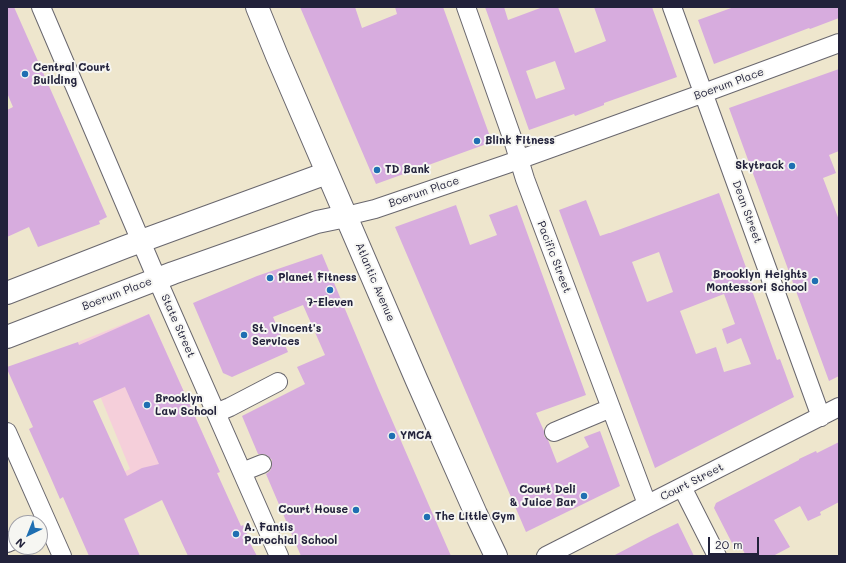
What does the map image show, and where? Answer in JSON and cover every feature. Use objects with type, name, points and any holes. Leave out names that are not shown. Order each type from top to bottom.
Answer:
[{"type":"main road","name":"Atlantic Avenue","points":[[257,7],[417,381],[496,556]]},
{"type":"main road","points":[[7,294],[141,241],[327,173]]},
{"type":"main road","name":"Boerum Place","points":[[7,337],[157,279],[317,222],[346,216]]},
{"type":"street","name":"State Street","points":[[41,7],[157,279],[279,556]]},
{"type":"street","name":"Pacific Street","points":[[466,7],[514,143],[525,179],[647,504]]},
{"type":"street","name":"Dean Street","points":[[672,7],[821,416]]},
{"type":"street","name":"Boerum Place","points":[[346,216],[375,209],[519,159],[704,93],[839,42]]},
{"type":"street","points":[[216,413],[278,382]]},
{"type":"street","name":"Court Street","points":[[546,556],[839,407]]},
{"type":"street","points":[[554,432],[611,408]]},
{"type":"street","points":[[7,432],[40,515]]},
{"type":"street","points":[[242,472],[262,464]]},
{"type":"street","points":[[682,487],[717,556]]},
{"type":"street","points":[[48,533],[62,556]]},
{"type":"shaded area","name":"Brooklyn Law School","points":[[149,314],[220,472],[162,498],[131,516],[111,478],[130,469],[78,342]]},
{"type":"building","points":[[7,7],[14,7],[107,217],[99,221],[100,224],[38,247],[29,227],[7,237],[7,110],[13,107],[7,93]]},
{"type":"building","points":[[300,7],[355,7],[362,28],[397,14],[395,7],[443,7],[492,142],[376,184]]},
{"type":"building","points":[[485,7],[504,7],[508,20],[543,7],[558,7],[575,53],[606,41],[594,7],[652,7],[677,77],[604,103],[604,105],[575,116],[574,114],[529,130]],"holes":[[[555,61],[565,89],[536,99],[526,71]]]},
{"type":"building","points":[[734,7],[839,7],[839,18],[714,64],[698,20]]},
{"type":"building","points":[[839,69],[839,151],[829,155],[836,173],[823,178],[839,220],[839,376],[829,381],[729,108]]},
{"type":"building","points":[[719,193],[752,284],[750,285],[777,360],[780,359],[794,397],[655,468],[559,210],[586,200],[600,236]],"holes":[[[659,252],[673,292],[647,302],[632,262]],[[724,294],[735,324],[722,329],[727,344],[741,338],[751,364],[724,372],[716,347],[696,354],[680,311]]]},
{"type":"building","points":[[456,205],[470,245],[497,235],[489,215],[517,205],[586,395],[536,413],[544,431],[544,436],[548,440],[557,463],[589,447],[584,437],[600,431],[620,486],[526,532],[395,227]]},
{"type":"building","points":[[322,254],[451,556],[301,556],[266,474],[270,471],[272,460],[264,454],[258,454],[242,416],[305,384],[297,367],[325,355],[303,305],[273,317],[288,352],[232,377],[223,373],[193,303],[257,276]]},
{"type":"building","points":[[149,314],[220,472],[217,473],[241,526],[243,525],[257,556],[188,556],[162,500],[124,519],[140,556],[89,556],[63,497],[60,499],[29,429],[33,427],[7,369],[7,367],[78,342],[79,345]],"holes":[[[125,387],[159,464],[142,468],[127,476],[93,401]]]},
{"type":"building","points":[[839,442],[839,502],[820,512],[821,515],[808,521],[800,506],[774,520],[790,547],[773,556],[746,556],[740,544],[734,547],[714,508],[716,503],[799,459],[816,451],[817,453]]},
{"type":"building","points":[[678,523],[694,556],[613,556],[651,536]]},
{"type":"place","name":"Central Court Building","points":[[25,74]]},
{"type":"place","name":"Blink Fitness","points":[[477,141]]},
{"type":"place","name":"Skytrack","points":[[792,166]]},
{"type":"place","name":"TD Bank","points":[[377,170]]},
{"type":"place","name":"Planet Fitness","points":[[270,278]]},
{"type":"place","name":"Brooklyn Heights Montessori School","points":[[815,281]]},
{"type":"place","name":"7-Eleven","points":[[330,290]]},
{"type":"place","name":"St. Vincent's Services","points":[[244,335]]},
{"type":"place","name":"Brooklyn Law School","points":[[147,405]]},
{"type":"place","name":"YMCA","points":[[392,436]]},
{"type":"place","name":"Court Deli & Juice Bar","points":[[584,496]]},
{"type":"place","name":"Court House","points":[[356,510]]},
{"type":"place","name":"The Little Gym","points":[[427,517]]},
{"type":"place","name":"A. Fantis Parochial School","points":[[236,534]]}]
